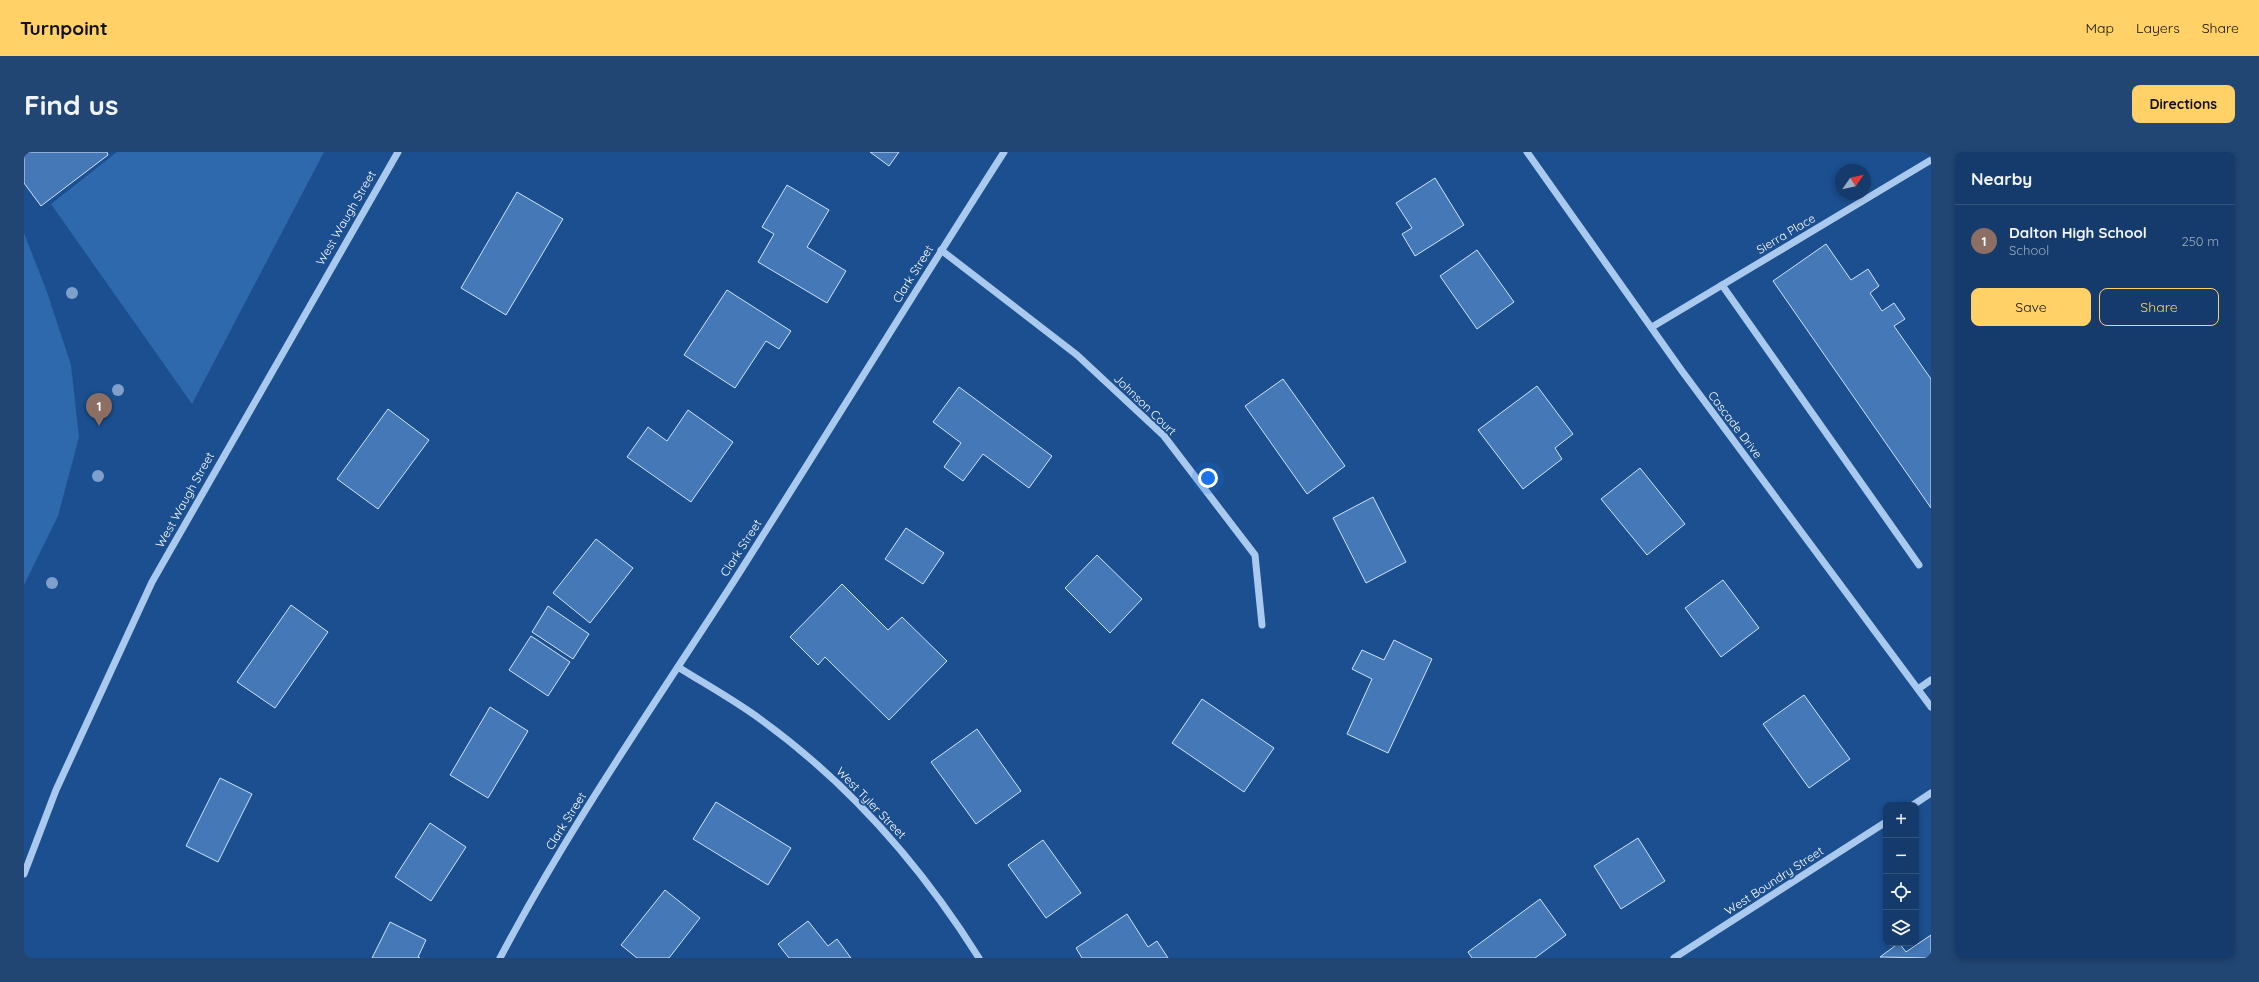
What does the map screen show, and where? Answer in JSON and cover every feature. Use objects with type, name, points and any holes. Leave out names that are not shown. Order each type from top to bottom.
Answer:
[{"type":"street","name":"West Waugh Street","points":[[24,874],[56,790],[152,582],[398,152]]},
{"type":"street","name":"Clark Street","points":[[500,958],[531,899],[574,826],[788,496],[941,250],[1004,152]]},
{"type":"street","name":"Cascade Drive","points":[[1527,152],[1682,371],[1931,707]]},
{"type":"street","name":"Sierra Place","points":[[1652,327],[1931,160]]},
{"type":"street","name":"Johnson Court","points":[[941,250],[1077,355],[1164,436],[1255,556],[1262,625]]},
{"type":"street","points":[[1722,285],[1919,565]]},
{"type":"street","name":"West Tyler Street","points":[[678,667],[760,718],[841,784],[893,839],[956,922],[979,958]]},
{"type":"street","points":[[1918,689],[1931,680]]},
{"type":"street","points":[[1918,802],[1931,793]]},
{"type":"street","name":"West Boundry Street","points":[[1674,958],[1883,824]]},
{"type":"shaded area","points":[[117,152],[324,152],[192,404],[51,204]]},
{"type":"shaded area","points":[[24,233],[47,292],[71,365],[79,437],[58,516],[24,585]]},
{"type":"building","points":[[24,152],[107,152],[108,155],[41,206],[24,183]]},
{"type":"building","points":[[870,152],[899,152],[889,166]]},
{"type":"building","points":[[1435,178],[1464,225],[1415,256],[1402,234],[1412,228],[1396,203]]},
{"type":"building","points":[[787,185],[829,210],[807,247],[846,271],[827,303],[758,262],[774,234],[762,227]]},
{"type":"building","points":[[517,192],[563,219],[506,315],[461,288]]},
{"type":"building","points":[[1826,244],[1851,280],[1868,269],[1879,286],[1870,293],[1882,311],[1894,303],[1905,319],[1894,326],[1931,379],[1931,508],[1773,281]]},
{"type":"building","points":[[1477,250],[1514,302],[1477,329],[1440,276]]},
{"type":"building","points":[[727,290],[791,331],[779,349],[766,341],[735,388],[684,355]]},
{"type":"building","points":[[1283,379],[1345,466],[1307,494],[1245,406]]},
{"type":"building","points":[[1537,386],[1573,434],[1555,448],[1562,459],[1523,489],[1478,430]]},
{"type":"building","points":[[959,387],[1052,456],[1029,488],[983,454],[963,481],[944,467],[961,443],[933,422]]},
{"type":"building","points":[[388,409],[429,440],[378,509],[337,479]]},
{"type":"building","points":[[688,410],[733,442],[691,502],[627,457],[648,427],[667,441]]},
{"type":"building","points":[[1640,468],[1685,524],[1647,555],[1601,499]]},
{"type":"building","points":[[1373,497],[1406,562],[1366,583],[1333,518]]},
{"type":"building","points":[[906,528],[944,553],[923,584],[885,559]]},
{"type":"building","points":[[596,539],[633,568],[590,623],[553,593]]},
{"type":"building","points":[[1097,555],[1142,599],[1110,633],[1065,588]]},
{"type":"building","points":[[1723,580],[1759,628],[1721,657],[1685,608]]},
{"type":"building","points":[[842,584],[888,630],[902,617],[947,661],[889,720],[825,657],[818,665],[790,637]]},
{"type":"building","points":[[291,605],[328,632],[275,708],[237,682]]},
{"type":"building","points":[[548,606],[589,634],[573,659],[532,632]]},
{"type":"building","points":[[531,636],[570,662],[548,696],[509,670]]},
{"type":"building","points":[[1394,640],[1432,659],[1388,753],[1347,734],[1372,679],[1352,669],[1362,650],[1384,660]]},
{"type":"building","points":[[1804,695],[1850,759],[1809,788],[1763,724]]},
{"type":"building","points":[[1202,699],[1274,748],[1244,792],[1172,743]]},
{"type":"building","points":[[490,707],[528,731],[488,798],[450,775]]},
{"type":"building","points":[[977,729],[1021,791],[976,824],[931,762]]},
{"type":"building","points":[[220,778],[252,794],[218,862],[186,846]]},
{"type":"building","points":[[716,802],[791,848],[768,885],[693,839]]},
{"type":"building","points":[[430,823],[466,847],[431,901],[395,877]]},
{"type":"building","points":[[1638,838],[1665,881],[1621,909],[1594,866]]},
{"type":"building","points":[[1043,840],[1081,893],[1046,918],[1008,865]]},
{"type":"building","points":[[665,890],[700,918],[669,958],[637,958],[621,945]]},
{"type":"building","points":[[1540,899],[1566,935],[1535,958],[1472,958],[1468,952]]},
{"type":"building","points":[[1127,914],[1148,947],[1157,941],[1168,958],[1082,958],[1076,948]]},
{"type":"building","points":[[808,921],[828,946],[837,939],[851,958],[789,958],[778,944]]},
{"type":"building","points":[[390,922],[426,940],[418,957],[420,958],[372,958]]},
{"type":"building","points":[[1931,935],[1931,958],[1880,957],[1895,946],[1901,946],[1906,952],[1915,946],[1919,946],[1919,943]]},
{"type":"place","name":"Dalton High School","points":[[99,426]]}]
